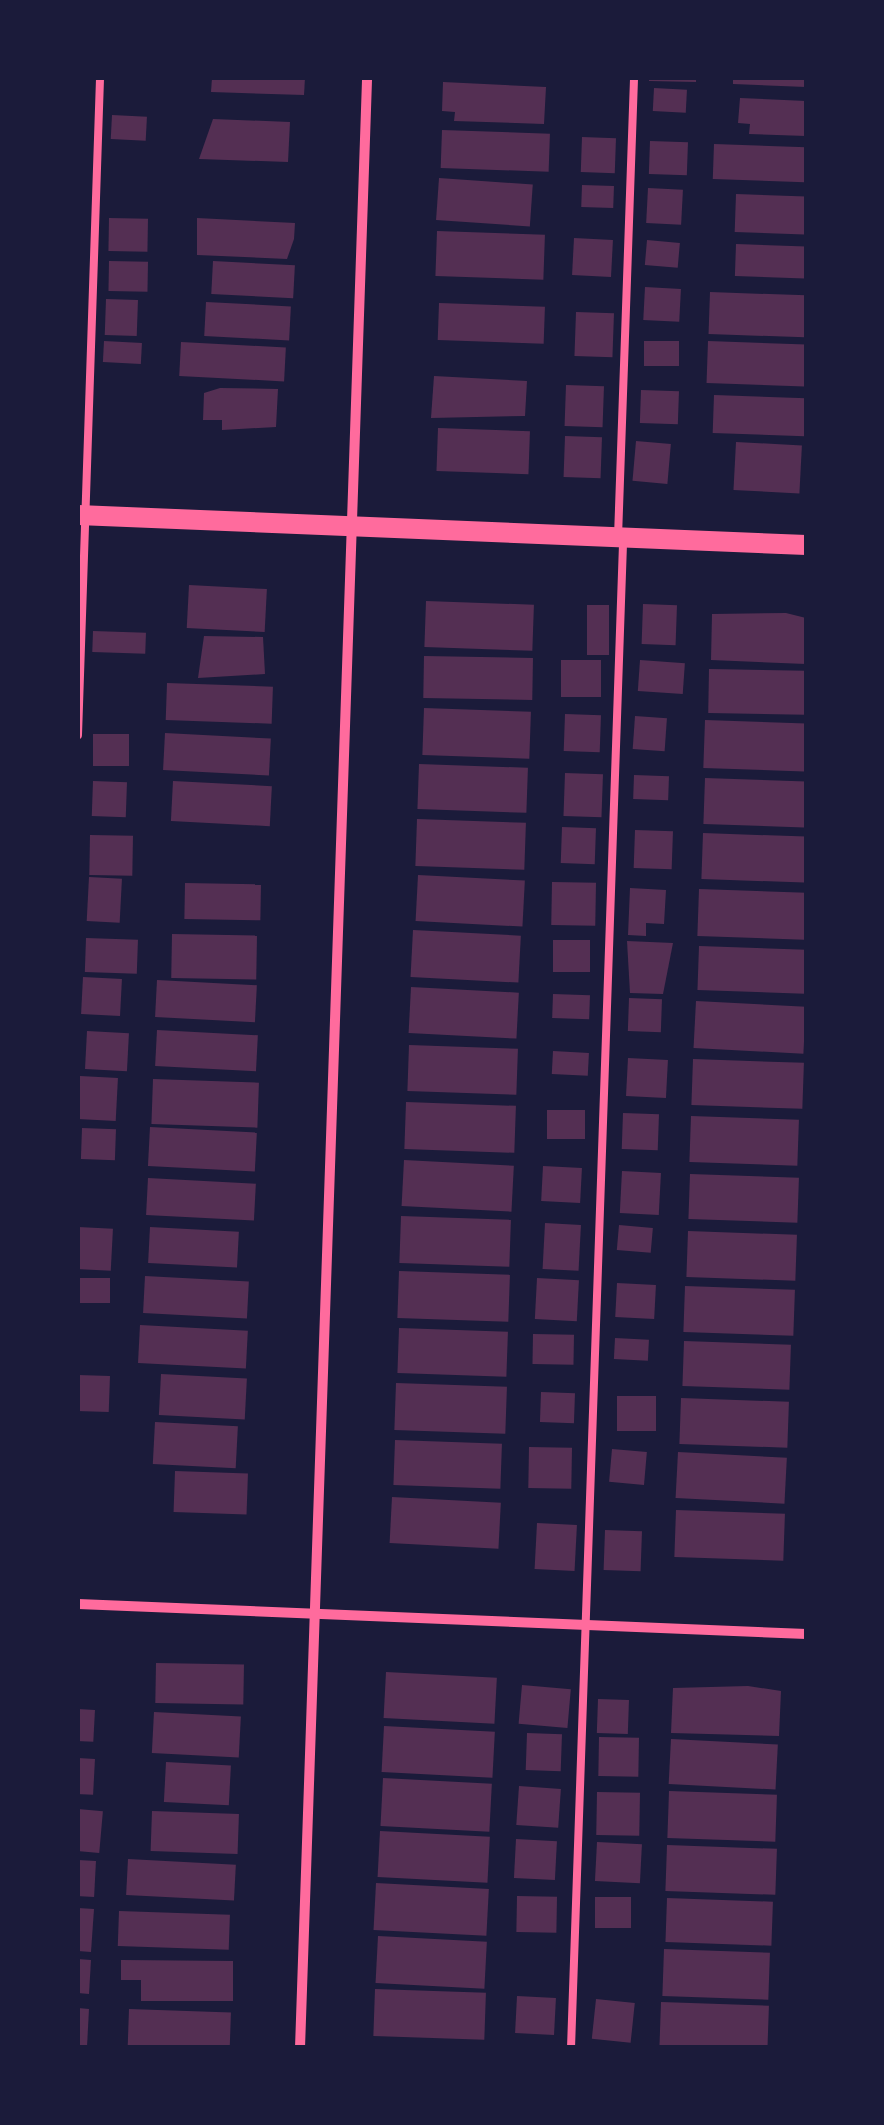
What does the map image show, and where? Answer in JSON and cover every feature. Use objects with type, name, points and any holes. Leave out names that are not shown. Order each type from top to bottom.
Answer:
[{"type":"main road","points":[[81,515],[806,545]]},
{"type":"street","points":[[300,2048],[367,78]]},
{"type":"street","points":[[78,1604],[806,1634]]},
{"type":"lane","points":[[78,734],[81,515],[100,78]]},
{"type":"lane","points":[[571,2048],[634,78]]},
{"type":"building","points":[[212,78],[305,78],[304,95],[211,92]]},
{"type":"building","points":[[696,78],[696,82],[649,81]]},
{"type":"building","points":[[733,78],[806,78],[806,87],[733,84]]},
{"type":"building","points":[[443,82],[546,87],[544,124],[454,121],[455,112],[442,111]]},
{"type":"building","points":[[654,88],[687,90],[686,113],[653,111]]},
{"type":"building","points":[[740,98],[806,101],[806,136],[749,134],[750,124],[738,123]]},
{"type":"building","points":[[112,115],[147,117],[146,141],[111,139]]},
{"type":"building","points":[[213,119],[290,122],[288,162],[199,159]]},
{"type":"building","points":[[442,130],[550,134],[549,172],[441,168]]},
{"type":"building","points":[[582,137],[616,138],[615,173],[581,172]]},
{"type":"building","points":[[650,141],[688,142],[687,175],[649,174]]},
{"type":"building","points":[[714,144],[806,147],[805,182],[713,179]]},
{"type":"building","points":[[439,178],[533,185],[530,226],[436,220]]},
{"type":"building","points":[[582,185],[614,186],[613,208],[581,207]]},
{"type":"building","points":[[648,188],[683,190],[681,225],[646,223]]},
{"type":"building","points":[[736,194],[806,196],[805,234],[735,232]]},
{"type":"building","points":[[109,218],[148,219],[147,252],[108,251]]},
{"type":"building","points":[[197,218],[295,223],[294,239],[287,259],[197,255]]},
{"type":"building","points":[[437,231],[545,235],[543,280],[435,276]]},
{"type":"building","points":[[574,238],[613,240],[611,277],[572,275]]},
{"type":"building","points":[[647,240],[680,243],[678,268],[645,265]]},
{"type":"building","points":[[736,244],[806,246],[805,278],[735,276]]},
{"type":"building","points":[[109,261],[148,262],[147,292],[108,291]]},
{"type":"building","points":[[213,261],[295,265],[293,298],[211,294]]},
{"type":"building","points":[[645,287],[681,289],[679,322],[643,320]]},
{"type":"building","points":[[710,292],[806,295],[804,337],[709,334]]},
{"type":"building","points":[[106,299],[138,300],[137,336],[105,335]]},
{"type":"building","points":[[206,302],[291,306],[289,340],[204,336]]},
{"type":"building","points":[[439,303],[545,307],[544,344],[438,340]]},
{"type":"building","points":[[576,312],[614,313],[612,357],[574,356]]},
{"type":"building","points":[[104,341],[142,343],[141,364],[103,362]]},
{"type":"building","points":[[644,341],[679,341],[679,366],[644,366]]},
{"type":"building","points":[[708,341],[806,344],[804,386],[707,383]]},
{"type":"building","points":[[181,342],[286,347],[284,381],[179,376]]},
{"type":"building","points":[[434,376],[527,381],[525,416],[431,418]]},
{"type":"building","points":[[566,385],[604,386],[603,427],[565,426]]},
{"type":"building","points":[[220,388],[278,389],[276,427],[222,430],[222,420],[203,420],[204,393]]},
{"type":"building","points":[[641,390],[679,391],[678,424],[640,423]]},
{"type":"building","points":[[714,395],[806,398],[805,436],[713,433]]},
{"type":"building","points":[[438,428],[530,431],[528,474],[436,471]]},
{"type":"building","points":[[565,436],[602,437],[601,478],[564,477]]},
{"type":"building","points":[[636,441],[671,444],[667,484],[633,481]]},
{"type":"building","points":[[736,442],[802,445],[799,493],[733,490]]},
{"type":"building","points":[[189,585],[267,589],[265,632],[187,628]]},
{"type":"building","points":[[426,601],[534,605],[532,651],[424,647]]},
{"type":"building","points":[[643,604],[677,605],[676,645],[642,644]]},
{"type":"building","points":[[587,605],[609,605],[609,655],[587,655]]},
{"type":"building","points":[[786,613],[806,618],[806,664],[711,660],[712,614]]},
{"type":"building","points":[[93,631],[146,633],[145,654],[92,652]]},
{"type":"building","points":[[204,636],[263,637],[265,674],[198,678]]},
{"type":"building","points":[[424,656],[533,658],[532,700],[423,698]]},
{"type":"building","points":[[561,660],[601,660],[601,697],[561,697]]},
{"type":"building","points":[[640,660],[685,663],[683,694],[638,691]]},
{"type":"building","points":[[709,669],[806,671],[805,715],[708,713]]},
{"type":"building","points":[[167,683],[273,687],[272,724],[166,720]]},
{"type":"building","points":[[424,708],[531,712],[529,759],[422,755]]},
{"type":"building","points":[[565,714],[601,715],[600,752],[564,751]]},
{"type":"building","points":[[635,716],[667,718],[665,751],[633,749]]},
{"type":"building","points":[[705,720],[806,724],[804,771],[703,768]]},
{"type":"building","points":[[165,733],[271,739],[269,775],[163,770]]},
{"type":"building","points":[[93,734],[129,734],[129,766],[93,766]]},
{"type":"building","points":[[419,764],[528,768],[526,813],[417,809]]},
{"type":"building","points":[[565,773],[603,774],[601,817],[563,816]]},
{"type":"building","points":[[634,775],[669,776],[668,800],[633,799]]},
{"type":"building","points":[[705,778],[806,782],[804,827],[703,824]]},
{"type":"building","points":[[93,781],[127,782],[126,817],[92,816]]},
{"type":"building","points":[[173,781],[272,786],[270,826],[171,821]]},
{"type":"building","points":[[417,819],[526,823],[524,870],[415,866]]},
{"type":"building","points":[[562,827],[596,828],[595,864],[561,863]]},
{"type":"building","points":[[635,830],[673,831],[672,869],[634,868]]},
{"type":"building","points":[[703,833],[806,837],[804,883],[701,879]]},
{"type":"building","points":[[90,835],[133,836],[132,876],[89,875]]},
{"type":"building","points":[[418,875],[525,881],[522,927],[416,921]]},
{"type":"building","points":[[89,877],[122,879],[120,923],[87,921]]},
{"type":"building","points":[[552,882],[596,883],[595,926],[551,925]]},
{"type":"building","points":[[185,883],[261,884],[260,920],[184,919]]},
{"type":"building","points":[[630,888],[666,890],[664,924],[646,923],[646,936],[628,935]]},
{"type":"building","points":[[699,889],[806,893],[804,940],[697,936]]},
{"type":"building","points":[[413,930],[521,936],[518,983],[411,977]]},
{"type":"building","points":[[172,934],[257,935],[256,979],[171,978]]},
{"type":"building","points":[[86,938],[138,940],[137,974],[85,972]]},
{"type":"building","points":[[553,940],[590,940],[590,972],[553,972]]},
{"type":"building","points":[[627,941],[673,943],[663,994],[630,993]]},
{"type":"building","points":[[699,946],[806,950],[804,994],[697,990]]},
{"type":"building","points":[[83,977],[122,979],[120,1016],[81,1014]]},
{"type":"building","points":[[157,980],[257,985],[255,1022],[155,1017]]},
{"type":"building","points":[[411,987],[519,993],[516,1039],[409,1033]]},
{"type":"building","points":[[553,994],[590,995],[589,1019],[552,1018]]},
{"type":"building","points":[[629,998],[662,999],[661,1032],[628,1031]]},
{"type":"building","points":[[696,1001],[806,1007],[803,1054],[694,1048]]},
{"type":"building","points":[[157,1030],[258,1035],[256,1071],[155,1066]]},
{"type":"building","points":[[87,1031],[129,1033],[127,1071],[85,1069]]},
{"type":"building","points":[[409,1045],[518,1049],[516,1095],[407,1091]]},
{"type":"building","points":[[553,1051],[589,1053],[588,1076],[552,1074]]},
{"type":"building","points":[[628,1058],[668,1060],[666,1098],[626,1096]]},
{"type":"building","points":[[693,1059],[804,1063],[802,1109],[691,1105]]},
{"type":"building","points":[[80,1076],[118,1078],[116,1121],[78,1119]]},
{"type":"building","points":[[153,1079],[259,1083],[257,1128],[151,1124]]},
{"type":"building","points":[[406,1102],[516,1106],[514,1153],[404,1149]]},
{"type":"building","points":[[547,1110],[585,1110],[585,1139],[547,1139]]},
{"type":"building","points":[[623,1113],[659,1114],[658,1150],[622,1149]]},
{"type":"building","points":[[691,1116],[799,1120],[797,1166],[689,1162]]},
{"type":"building","points":[[150,1127],[257,1133],[255,1172],[148,1166]]},
{"type":"building","points":[[82,1128],[116,1129],[115,1160],[81,1159]]},
{"type":"building","points":[[404,1160],[514,1166],[511,1212],[402,1206]]},
{"type":"building","points":[[543,1166],[582,1168],[580,1203],[541,1201]]},
{"type":"building","points":[[622,1171],[661,1173],[659,1215],[620,1213]]},
{"type":"building","points":[[690,1174],[799,1178],[797,1223],[688,1219]]},
{"type":"building","points":[[148,1178],[256,1184],[254,1221],[146,1215]]},
{"type":"building","points":[[401,1216],[511,1220],[509,1267],[399,1263]]},
{"type":"building","points":[[545,1223],[581,1225],[579,1271],[543,1269]]},
{"type":"building","points":[[619,1225],[653,1228],[651,1253],[617,1250]]},
{"type":"building","points":[[78,1227],[113,1229],[111,1271],[78,1269]]},
{"type":"building","points":[[150,1227],[239,1232],[237,1268],[148,1263]]},
{"type":"building","points":[[688,1231],[797,1235],[795,1281],[686,1277]]},
{"type":"building","points":[[399,1271],[510,1275],[508,1322],[397,1318]]},
{"type":"building","points":[[145,1276],[249,1281],[247,1318],[143,1313]]},
{"type":"building","points":[[78,1278],[110,1278],[110,1303],[78,1303]]},
{"type":"building","points":[[537,1278],[579,1280],[577,1321],[535,1319]]},
{"type":"building","points":[[617,1283],[656,1285],[654,1319],[615,1317]]},
{"type":"building","points":[[685,1286],[795,1290],[793,1336],[683,1332]]},
{"type":"building","points":[[140,1325],[248,1331],[246,1369],[138,1363]]},
{"type":"building","points":[[399,1328],[508,1332],[506,1377],[397,1373]]},
{"type":"building","points":[[533,1334],[574,1335],[573,1365],[532,1364]]},
{"type":"building","points":[[615,1338],[649,1340],[648,1361],[614,1359]]},
{"type":"building","points":[[684,1341],[791,1345],[789,1390],[682,1386]]},
{"type":"building","points":[[161,1374],[247,1379],[245,1419],[159,1415]]},
{"type":"building","points":[[78,1375],[110,1376],[109,1412],[78,1411]]},
{"type":"building","points":[[396,1383],[507,1387],[505,1434],[394,1430]]},
{"type":"building","points":[[541,1392],[575,1393],[574,1423],[540,1422]]},
{"type":"building","points":[[617,1396],[656,1396],[656,1431],[617,1431]]},
{"type":"building","points":[[681,1398],[789,1402],[787,1448],[679,1444]]},
{"type":"building","points":[[155,1422],[238,1426],[236,1468],[153,1464]]},
{"type":"building","points":[[395,1440],[502,1444],[500,1489],[393,1485]]},
{"type":"building","points":[[529,1447],[572,1448],[571,1489],[528,1488]]},
{"type":"building","points":[[612,1449],[647,1452],[644,1485],[609,1482]]},
{"type":"building","points":[[678,1452],[787,1458],[784,1504],[676,1498]]},
{"type":"building","points":[[175,1471],[248,1474],[247,1515],[174,1512]]},
{"type":"building","points":[[392,1497],[501,1503],[498,1549],[390,1543]]},
{"type":"building","points":[[676,1510],[785,1514],[783,1561],[674,1557]]},
{"type":"building","points":[[537,1523],[577,1525],[575,1571],[535,1569]]},
{"type":"building","points":[[605,1530],[642,1531],[641,1571],[604,1570]]},
{"type":"building","points":[[156,1663],[244,1665],[243,1705],[155,1703]]},
{"type":"building","points":[[386,1672],[497,1678],[494,1724],[384,1718]]},
{"type":"building","points":[[522,1685],[571,1689],[567,1728],[519,1724]]},
{"type":"building","points":[[748,1686],[781,1691],[779,1736],[671,1733],[673,1688]]},
{"type":"building","points":[[598,1699],[629,1700],[628,1734],[597,1733]]},
{"type":"building","points":[[78,1709],[95,1710],[93,1742],[78,1741]]},
{"type":"building","points":[[154,1712],[241,1717],[239,1757],[152,1753]]},
{"type":"building","points":[[384,1726],[495,1732],[492,1778],[382,1772]]},
{"type":"building","points":[[527,1733],[562,1734],[561,1771],[526,1770]]},
{"type":"building","points":[[599,1737],[639,1738],[638,1777],[598,1776]]},
{"type":"building","points":[[671,1739],[778,1745],[775,1790],[669,1784]]},
{"type":"building","points":[[78,1758],[95,1759],[93,1795],[78,1794]]},
{"type":"building","points":[[166,1762],[231,1765],[229,1805],[164,1802]]},
{"type":"building","points":[[383,1778],[492,1784],[489,1832],[380,1826]]},
{"type":"building","points":[[519,1786],[561,1789],[558,1828],[516,1825]]},
{"type":"building","points":[[669,1791],[777,1795],[775,1842],[667,1838]]},
{"type":"building","points":[[597,1792],[640,1793],[639,1836],[596,1835]]},
{"type":"building","points":[[78,1809],[103,1811],[99,1853],[78,1851]]},
{"type":"building","points":[[152,1811],[239,1814],[238,1854],[151,1851]]},
{"type":"building","points":[[380,1831],[490,1837],[487,1883],[378,1877]]},
{"type":"building","points":[[516,1839],[557,1841],[555,1880],[514,1878]]},
{"type":"building","points":[[597,1842],[642,1844],[640,1883],[595,1881]]},
{"type":"building","points":[[667,1845],[777,1849],[775,1895],[665,1891]]},
{"type":"building","points":[[128,1859],[236,1865],[234,1901],[126,1895]]},
{"type":"building","points":[[78,1860],[96,1861],[94,1897],[78,1896]]},
{"type":"building","points":[[376,1883],[489,1889],[486,1936],[374,1930]]},
{"type":"building","points":[[517,1896],[557,1897],[556,1933],[516,1932]]},
{"type":"building","points":[[595,1897],[631,1897],[631,1928],[595,1928]]},
{"type":"building","points":[[667,1898],[773,1902],[771,1946],[665,1942]]},
{"type":"building","points":[[78,1908],[94,1909],[91,1952],[78,1951]]},
{"type":"building","points":[[119,1911],[230,1915],[229,1950],[118,1946]]},
{"type":"building","points":[[378,1936],[487,1942],[484,1989],[376,1983]]},
{"type":"building","points":[[664,1949],[770,1953],[768,2000],[662,1996]]},
{"type":"building","points":[[78,1959],[91,1960],[89,1994],[78,1993]]},
{"type":"building","points":[[121,1960],[233,1961],[233,2001],[141,2001],[141,1980],[121,1980]]},
{"type":"building","points":[[375,1989],[486,1993],[484,2040],[373,2036]]},
{"type":"building","points":[[517,1996],[556,1998],[554,2035],[515,2033]]},
{"type":"building","points":[[596,1999],[635,2003],[631,2043],[592,2039]]},
{"type":"building","points":[[661,2002],[769,2006],[767,2048],[659,2048]]},
{"type":"building","points":[[78,2008],[89,2009],[87,2047],[78,2046]]},
{"type":"building","points":[[129,2009],[231,2013],[230,2048],[128,2045]]}]
